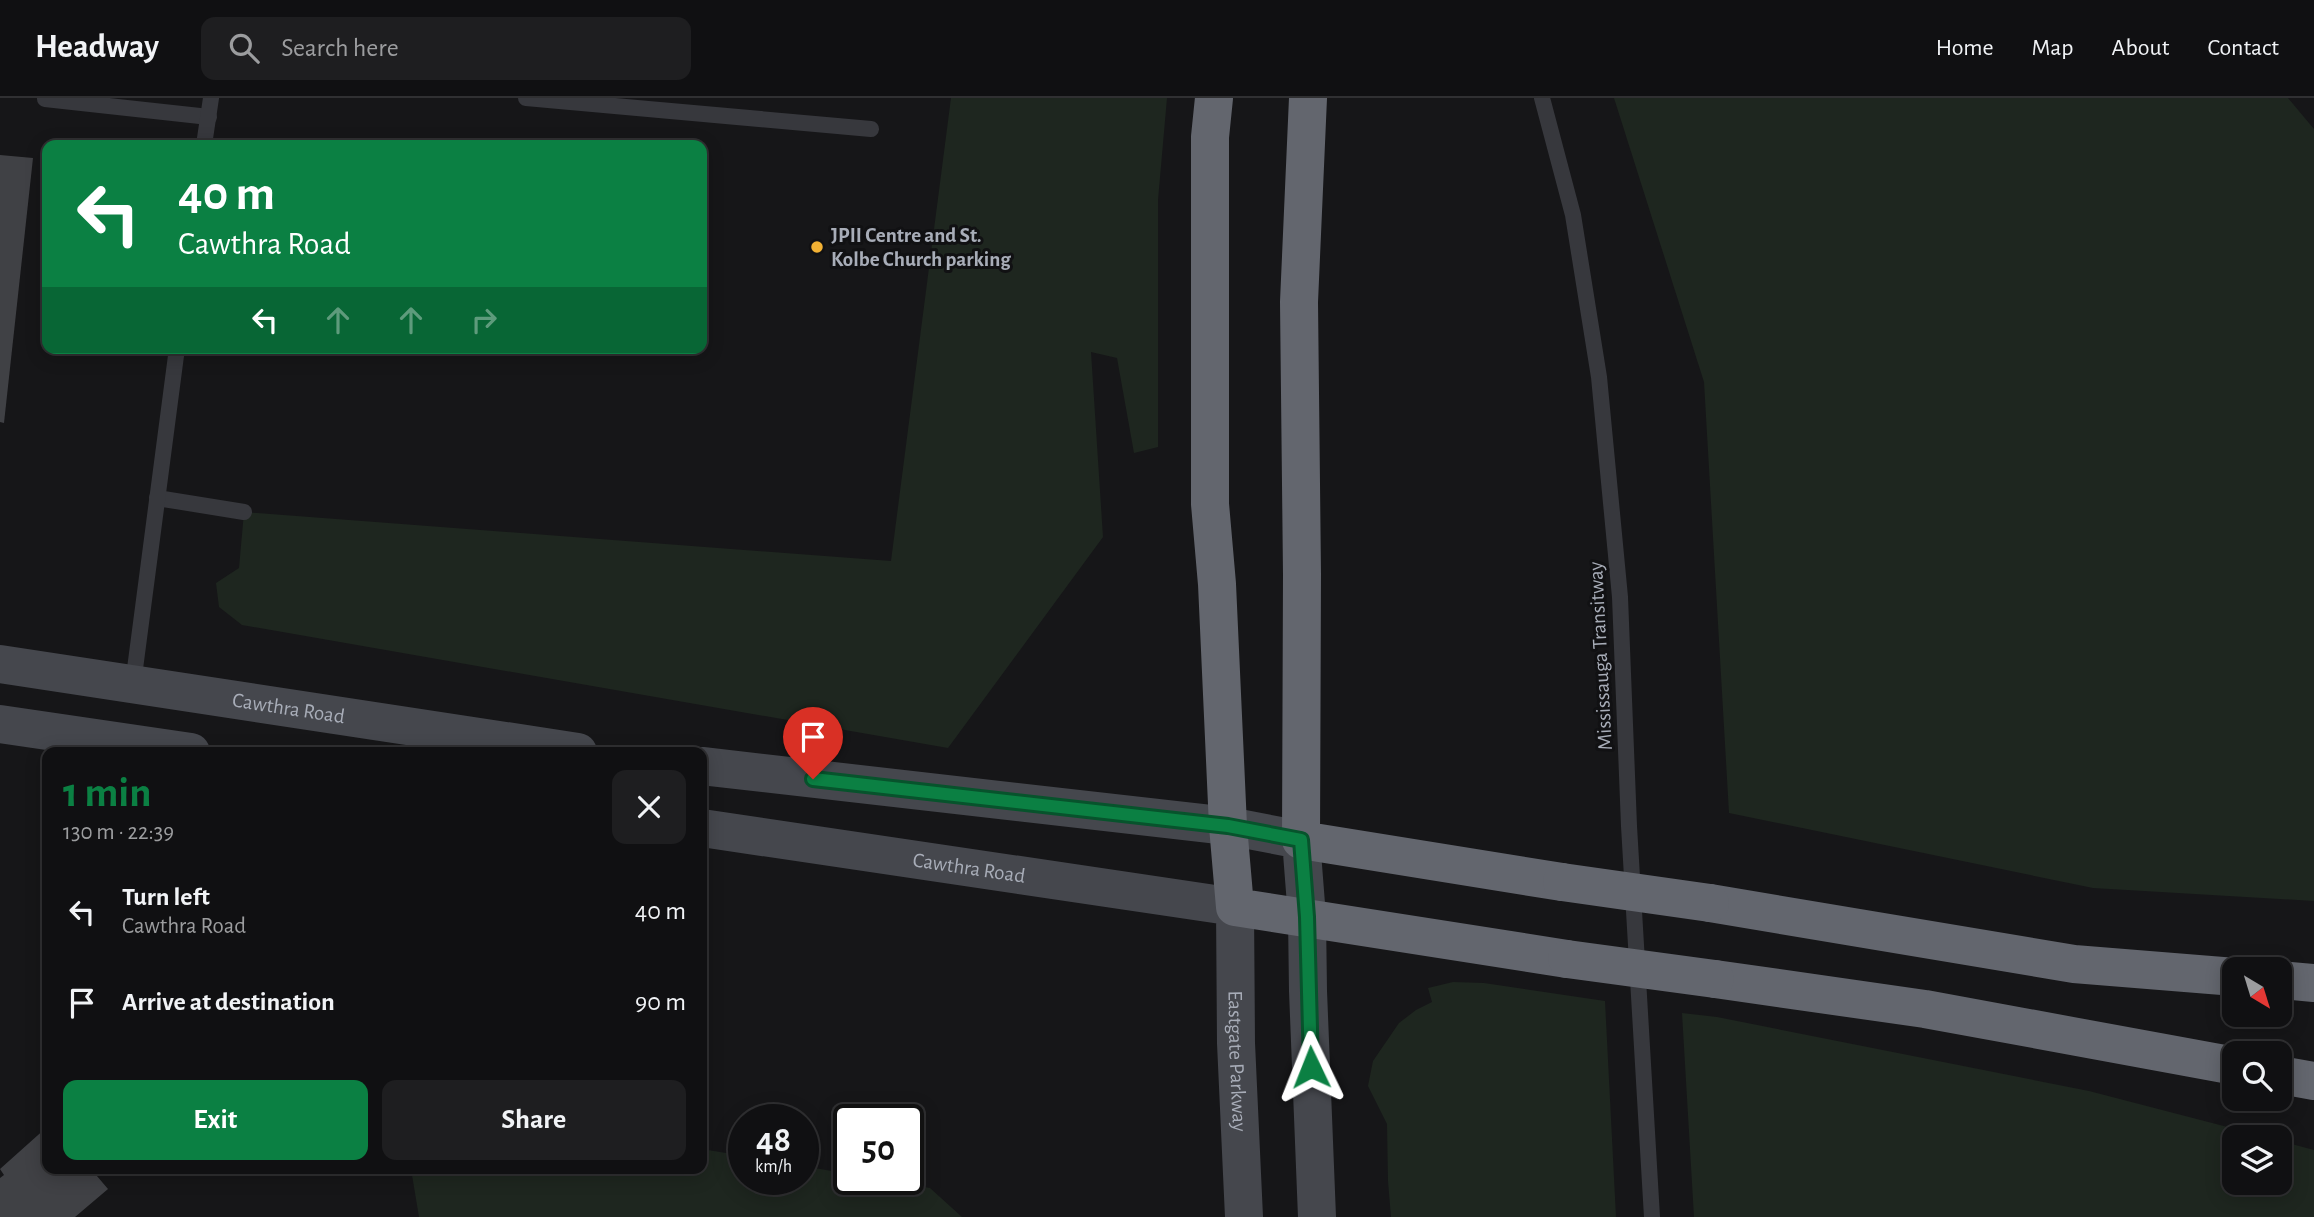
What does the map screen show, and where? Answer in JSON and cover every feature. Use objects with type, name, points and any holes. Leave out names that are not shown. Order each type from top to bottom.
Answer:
[{"type":"highway","points":[[1214,98],[1210,137],[1210,504],[1235,907],[1567,959],[1925,1009],[2222,1064]]},
{"type":"highway","points":[[1308,98],[1299,302],[1301,840],[1710,903],[2074,964],[2222,976]]},
{"type":"highway","points":[[2292,981],[2314,983]]},
{"type":"highway","points":[[2292,1077],[2314,1081]]},
{"type":"main road","name":"Cawthra Road","points":[[0,664],[545,747]]},
{"type":"main road","points":[[0,724],[157,747]]},
{"type":"main road","points":[[707,767],[1228,826],[1301,840],[1307,917],[1317,1217]]},
{"type":"main road","name":"Cawthra Road","points":[[707,829],[1235,907]]},
{"type":"main road","name":"Eastgate Parkway","points":[[1235,907],[1236,1043],[1244,1217]]},
{"type":"lane","points":[[205,140],[211,98]]},
{"type":"lane","points":[[526,98],[871,129]]},
{"type":"lane","name":"Mississauga Transitway","points":[[1542,98],[1573,215],[1601,404],[1620,597],[1629,826],[1652,1217]]},
{"type":"lane","points":[[45,99],[209,117]]},
{"type":"lane","points":[[133,684],[176,354]]},
{"type":"lane","points":[[157,498],[244,512]]},
{"type":"shaded area","points":[[951,98],[1167,98],[1158,200],[1158,447],[1134,453],[1117,358],[1091,352],[1103,537],[948,748],[242,625],[219,607],[216,583],[239,568],[244,512],[891,561]]},
{"type":"shaded area","points":[[1614,98],[2288,98],[2314,129],[2314,901],[2093,888],[1729,813],[1704,382]]},
{"type":"shaded area","points":[[1453,982],[1484,983],[1605,1001],[1616,1217],[1391,1217],[1387,1124],[1368,1086],[1373,1061],[1399,1023],[1432,1002],[1428,988]]},
{"type":"shaded area","points":[[1682,1013],[1717,1017],[2089,1091],[2222,1126],[2222,1195],[2292,1195],[2292,1144],[2314,1150],[2314,1217],[1694,1217]]},
{"type":"shaded area","points":[[707,1150],[728,1153],[728,1195],[819,1195],[819,1169],[833,1171],[833,1195],[924,1195],[924,1187],[930,1188],[962,1217],[419,1217],[412,1174],[707,1174]]},
{"type":"building","points":[[0,155],[33,158],[4,423],[0,422]]},
{"type":"building","points":[[42,1131],[42,1174],[95,1174],[108,1189],[75,1217],[0,1217],[0,1178],[4,1175],[0,1169]]},
{"type":"place","name":"JPII Centre and St. Kolbe Church parking","points":[[817,247]]},
{"type":"route","points":[[813,779],[1228,826],[1301,840],[1307,917],[1311,1067]]}]
